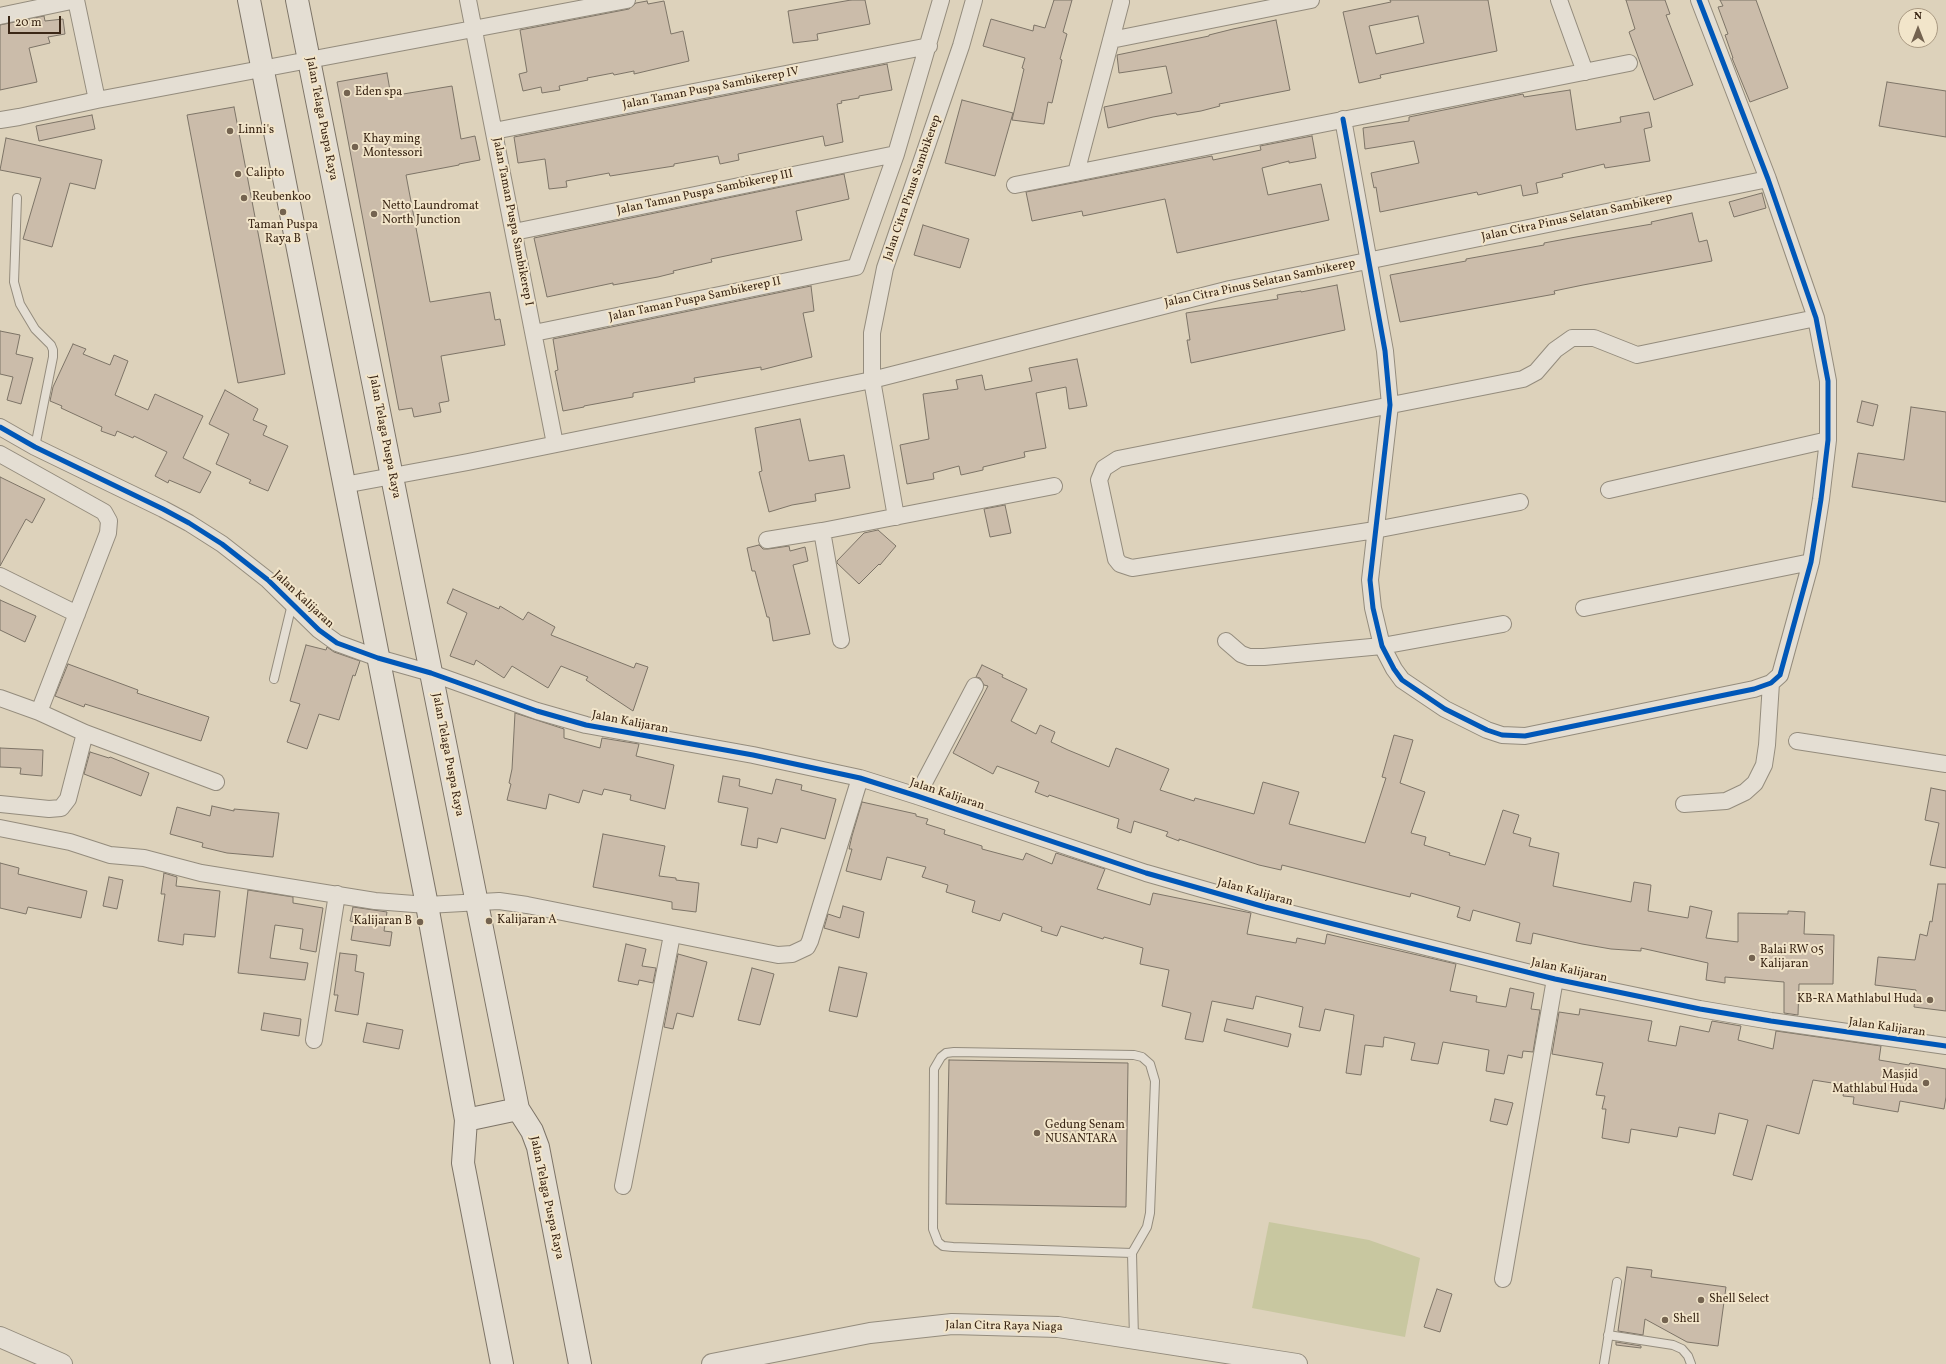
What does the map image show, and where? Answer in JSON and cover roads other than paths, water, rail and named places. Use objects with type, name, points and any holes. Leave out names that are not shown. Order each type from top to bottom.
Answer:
[{"type":"main road","points":[[249,0],[427,905],[466,1120],[463,1163],[502,1364]]},
{"type":"main road","name":"Jalan Telaga Puspa Raya","points":[[297,0],[518,1109],[532,1131],[538,1147],[580,1364]]},
{"type":"main road","points":[[466,1120],[518,1109]]},
{"type":"street","points":[[0,16],[76,0],[97,100]]},
{"type":"street","name":"Jalan Taman Puspa Sambikerep I","points":[[468,0],[555,444]]},
{"type":"street","points":[[0,120],[97,100],[627,0]]},
{"type":"street","points":[[896,154],[929,46],[941,0]]},
{"type":"street","name":"Jalan Citra Pinus Sambikerep","points":[[896,516],[872,380],[872,333],[885,268],[959,53],[974,0]]},
{"type":"street","points":[[1111,40],[1311,0]]},
{"type":"street","points":[[1559,0],[1585,72]]},
{"type":"street","points":[[1344,120],[1385,351],[1390,405],[1370,580],[1373,608],[1382,646],[1394,669],[1402,680],[1445,709],[1487,730],[1502,735],[1525,736],[1754,689],[1771,683],[1780,675],[1811,562],[1821,499],[1828,440],[1828,381],[1816,318],[1768,179],[1699,0]]},
{"type":"street","points":[[1076,173],[1121,2]]},
{"type":"street","name":"Jalan Taman Puspa Sambikerep IV","points":[[494,131],[929,46]]},
{"type":"street","points":[[1015,185],[1630,63]]},
{"type":"street","name":"Jalan Taman Puspa Sambikerep III","points":[[514,232],[896,154]]},
{"type":"street","name":"Jalan Taman Puspa Sambikerep II","points":[[534,333],[856,267],[896,154]]},
{"type":"street","name":"Jalan Citra Pinus Selatan Sambikerep","points":[[344,485],[392,477],[872,380],[1216,293],[1768,179]]},
{"type":"street","points":[[1520,502],[1375,530],[1139,567],[1125,567],[1120,564],[1113,551],[1099,480],[1104,468],[1118,459],[1523,379],[1536,372],[1555,350],[1572,338],[1594,338],[1637,355],[1816,318]]},
{"type":"street","name":"Jalan Kalijaran","points":[[0,426],[35,447],[164,509],[222,544],[268,580],[319,630],[337,643],[378,658],[431,673],[537,710],[586,725],[753,755],[860,778],[1160,877],[1265,907],[1555,979],[1700,1009],[1764,1020],[1946,1046]]},
{"type":"street","points":[[1609,490],[1828,440]]},
{"type":"street","points":[[0,454],[104,512],[109,521],[108,533],[39,712]]},
{"type":"street","points":[[766,540],[822,531],[1054,486]]},
{"type":"street","points":[[822,531],[841,640]]},
{"type":"street","points":[[1584,608],[1811,562]]},
{"type":"street","points":[[0,576],[77,614]]},
{"type":"street","points":[[1226,641],[1241,654],[1256,657],[1382,646],[1503,624]]},
{"type":"street","points":[[1684,804],[1726,801],[1745,792],[1755,783],[1764,765],[1767,745],[1771,683]]},
{"type":"street","points":[[917,796],[975,686]]},
{"type":"street","points":[[0,698],[39,712],[85,733],[216,782]]},
{"type":"street","points":[[0,804],[49,809],[61,808],[68,799],[85,733]]},
{"type":"street","points":[[1797,741],[1946,764]]},
{"type":"street","points":[[0,828],[70,842],[110,855],[144,858],[201,872],[375,901],[427,905],[499,901],[527,905],[778,955],[792,954],[807,947],[810,941],[860,778]]},
{"type":"street","points":[[314,1040],[337,894]]},
{"type":"street","points":[[623,1186],[672,935]]},
{"type":"street","points":[[1503,1279],[1555,979]]},
{"type":"street","name":"Jalan Citra Raya Niaga","points":[[712,1364],[870,1333],[952,1324],[1058,1327],[1297,1364]]},
{"type":"street","points":[[0,1337],[62,1364]]},
{"type":"lane","points":[[17,198],[14,282],[20,304],[35,329],[51,345],[53,350],[53,358],[35,447]]},
{"type":"lane","points":[[274,679],[292,604]]},
{"type":"lane","points":[[1132,1252],[953,1247],[943,1246],[938,1242],[933,1229],[934,1068],[941,1057],[946,1053],[954,1052],[1134,1055],[1142,1057],[1150,1064],[1155,1081],[1150,1213],[1147,1227],[1132,1252],[1134,1338]]},
{"type":"lane","points":[[1604,1364],[1617,1282]]},
{"type":"lane","points":[[1608,1335],[1672,1345],[1682,1349],[1688,1356],[1690,1364]]},
{"type":"place","name":"Eden spa","points":[[347,93]]},
{"type":"place","name":"Linni's","points":[[230,131]]},
{"type":"place","name":"Khay ming Montessori","points":[[355,147]]},
{"type":"place","name":"Calipto","points":[[238,174]]},
{"type":"place","name":"Reubenkoo","points":[[244,198]]},
{"type":"place","name":"Taman Puspa Raya B","points":[[283,212]]},
{"type":"place","name":"Netto Laundromat North Junction","points":[[374,214]]},
{"type":"place","name":"Kalijaran A","points":[[489,921]]},
{"type":"place","name":"Kalijaran B","points":[[420,922]]},
{"type":"place","name":"Balai RW 05 Kalijaran","points":[[1752,958]]},
{"type":"place","name":"KB-RA Mathlabul Huda","points":[[1930,1000]]},
{"type":"place","name":"Masjid Mathlabul Huda","points":[[1926,1083]]},
{"type":"place","name":"Gedung Senam NUSANTARA","points":[[1037,1133]]},
{"type":"place","name":"Shell Select","points":[[1701,1300]]},
{"type":"place","name":"Shell","points":[[1665,1320]]}]
